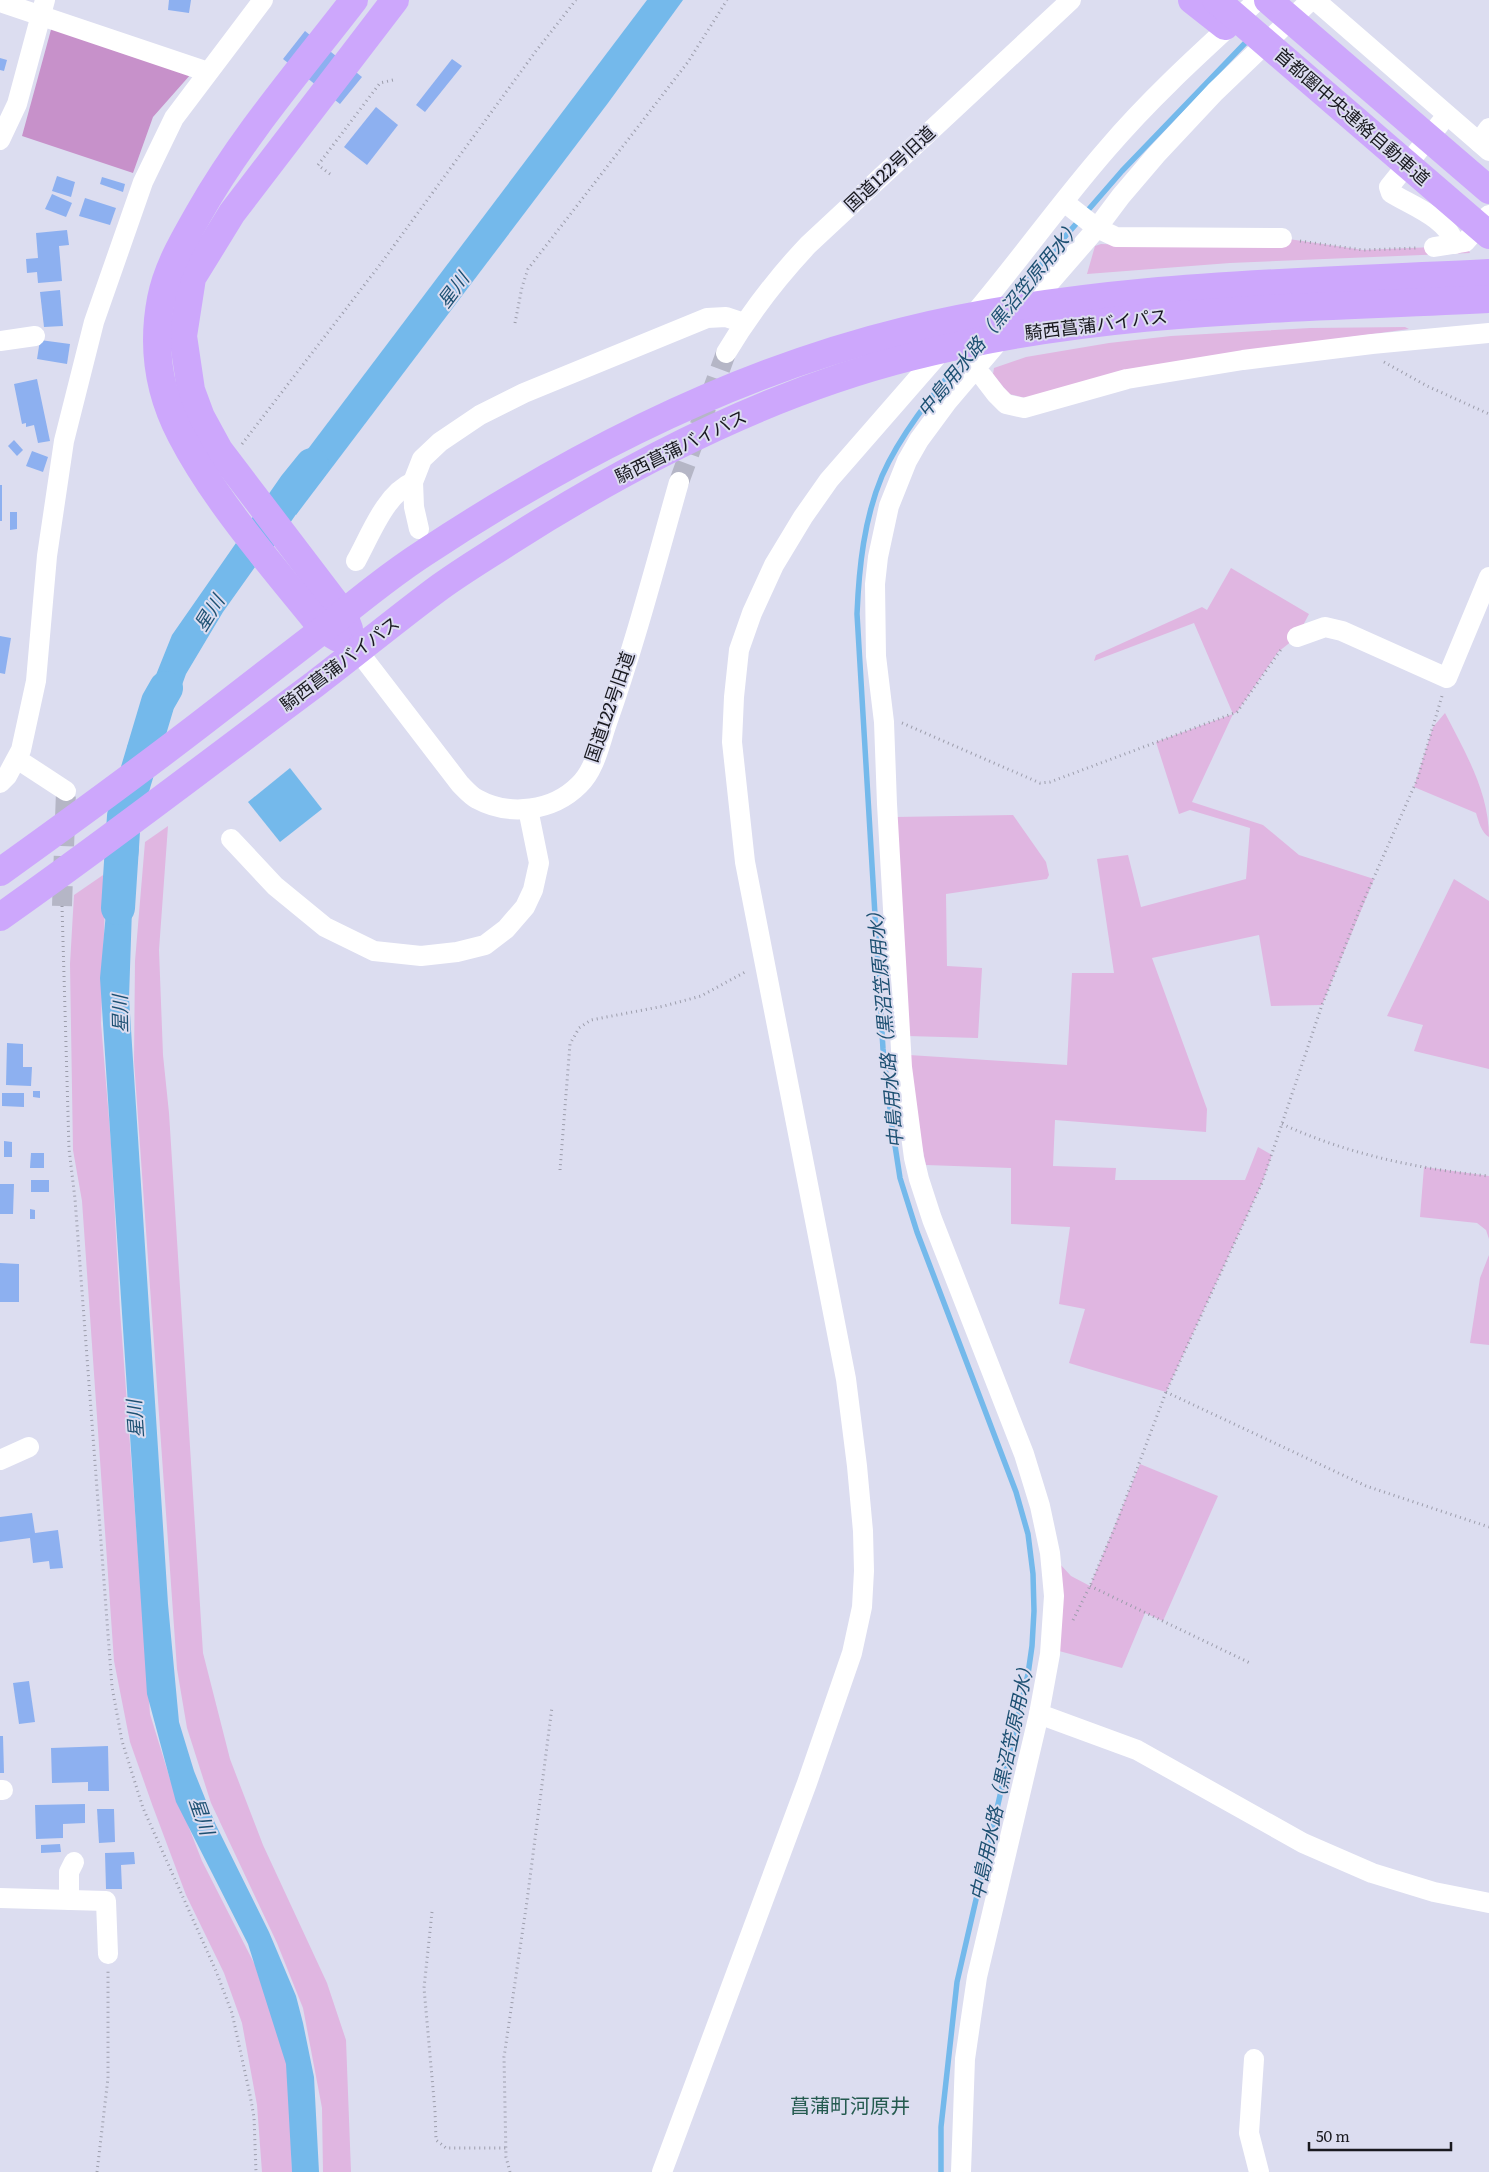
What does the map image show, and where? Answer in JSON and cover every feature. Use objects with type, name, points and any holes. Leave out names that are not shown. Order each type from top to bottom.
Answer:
[{"type":"highway","points":[[354,0],[256,124],[214,187],[176,252],[161,298],[156,332],[157,364],[168,403],[180,433],[198,467],[223,502],[288,584],[333,621],[358,651]]},
{"type":"highway","points":[[333,621],[304,562],[240,479],[201,417],[191,390],[183,336],[192,278],[232,213],[395,0]]},
{"type":"highway","points":[[1192,0],[1394,153]]},
{"type":"highway","name":"首都圏中央連絡自動車道","points":[[1216,0],[1489,235]]},
{"type":"highway","name":"首都圏中央連絡自動車道","points":[[1268,0],[1489,190]]},
{"type":"highway","name":"騎西菖蒲バイパス","points":[[0,917],[74,843],[218,711],[420,555],[518,493],[571,463],[753,379],[865,341],[935,324],[1051,302],[1180,288],[1489,273]]},
{"type":"highway","name":"騎西菖蒲バイパス","points":[[0,872],[74,843],[358,651],[442,585],[591,492],[696,438],[820,384],[957,345],[1096,322],[1165,315],[1489,299]]},
{"type":"highway","points":[[0,896],[74,843]]},
{"type":"street","points":[[0,783],[7,776],[21,750],[36,681],[47,556],[64,441],[94,322],[144,182],[174,118],[263,0]]},
{"type":"street","name":"国道122号旧道","points":[[726,353],[744,323],[782,273],[808,245],[1071,0]]},
{"type":"street","points":[[662,2172],[814,1764],[852,1653],[862,1607],[863,1531],[858,1466],[846,1379],[745,862],[732,742],[739,650],[752,613],[774,565],[803,517],[829,480],[1068,205],[1136,116],[1258,0]]},
{"type":"street","points":[[961,2172],[965,2059],[977,1977],[1039,1714],[1050,1654],[1054,1596],[1050,1553],[1040,1506],[1024,1454],[932,1219],[918,1179],[914,1158],[902,1058],[886,804],[884,722],[876,656],[875,612],[878,557],[886,515],[896,485],[919,440],[973,370],[1156,155],[1215,92],[1311,0]]},
{"type":"street","points":[[1315,0],[1448,115],[1486,140]]},
{"type":"street","points":[[0,2],[43,7],[208,72]]},
{"type":"street","points":[[0,140],[17,104],[43,7]]},
{"type":"street","points":[[1448,115],[1389,187],[1391,193],[1441,223],[1452,236],[1455,244]]},
{"type":"street","points":[[1068,205],[1095,226],[1116,237],[1282,238]]},
{"type":"street","points":[[1434,247],[1465,242],[1489,215]]},
{"type":"street","points":[[419,529],[414,507],[413,482],[422,459],[440,442],[480,415],[524,393],[707,318],[726,317],[744,323]]},
{"type":"street","points":[[973,370],[983,377],[1006,404],[1024,408],[1127,379],[1244,360],[1372,344],[1489,333]]},
{"type":"street","points":[[0,341],[35,336]]},
{"type":"street","points":[[356,561],[392,496],[403,486],[413,482]]},
{"type":"street","name":"国道122号旧道","points":[[358,651],[460,784],[476,799],[502,807],[528,809],[544,807],[564,797],[580,784],[592,764],[618,693],[679,482]]},
{"type":"street","points":[[1297,637],[1325,627],[1342,631],[1447,678],[1489,577]]},
{"type":"street","points":[[17,759],[66,791]]},
{"type":"street","points":[[231,839],[275,886],[324,927],[374,951],[421,956],[457,952],[485,945],[506,929],[525,908],[533,890],[539,862],[528,809]]},
{"type":"street","points":[[0,1460],[29,1447]]},
{"type":"street","points":[[1039,1714],[1137,1750],[1303,1843],[1372,1873],[1434,1892],[1489,1903]]},
{"type":"street","points":[[69,1900],[69,1872],[74,1862]]},
{"type":"street","points":[[0,1898],[106,1902],[108,1954]]},
{"type":"street","points":[[1254,2059],[1249,2133],[1259,2172]]},
{"type":"path","points":[[240,446],[382,262],[536,51],[576,0]]},
{"type":"path","points":[[516,323],[522,287],[528,269],[688,62],[727,0]]},
{"type":"path","points":[[330,174],[318,165],[380,83],[393,80]]},
{"type":"path","points":[[1282,238],[1363,250],[1434,247]]},
{"type":"path","points":[[1372,344],[1378,358],[1395,369],[1489,414]]},
{"type":"path","points":[[884,722],[898,722],[1040,783],[1050,782],[1237,712],[1278,652],[1297,637]]},
{"type":"path","points":[[1050,1654],[1065,1635],[1090,1586],[1166,1392],[1262,1183],[1322,1005],[1359,911],[1417,780],[1447,678]]},
{"type":"path","points":[[62,906],[68,1149],[75,1199],[112,1686],[122,1741],[143,1808],[216,1971],[232,2013],[254,2117],[256,2172]]},
{"type":"path","points":[[560,1170],[570,1044],[579,1028],[592,1020],[664,1006],[701,996],[766,962]]},
{"type":"path","points":[[1282,1124],[1357,1152],[1459,1173],[1489,1176]]},
{"type":"path","points":[[1166,1392],[1366,1486],[1489,1527]]},
{"type":"path","points":[[1090,1586],[1250,1663]]},
{"type":"path","points":[[510,2172],[506,2157],[504,2056],[527,1902],[552,1707]]},
{"type":"path","points":[[432,1912],[424,1988],[436,2140],[446,2148],[506,2148]]},
{"type":"path","points":[[97,2172],[108,2078],[108,1954]]},
{"type":"shaded area","points":[[52,26],[191,74],[153,117],[133,173],[22,136]]},
{"type":"shaded area","points":[[1282,238],[1363,250],[1434,247],[1435,251],[1469,251],[1470,253],[1230,263],[1087,274],[1095,246],[1101,244],[1156,246]]},
{"type":"shaded area","points":[[1405,327],[1409,329],[1250,351],[1026,398],[1009,394],[993,374],[994,368],[1026,357],[1109,343],[1171,336],[1310,328]]},
{"type":"shaded area","points":[[1231,568],[1309,614],[1297,637],[1278,652],[1237,712],[1233,714],[1194,623],[1094,661],[1096,655],[1202,607],[1207,610]]},
{"type":"shaded area","points":[[1445,713],[1475,773],[1485,804],[1489,837],[1482,830],[1476,813],[1414,787],[1433,727]]},
{"type":"shaded area","points":[[1233,714],[1192,802],[1263,825],[1299,855],[1374,879],[1322,1005],[1271,1006],[1259,935],[1152,958],[1207,1109],[1206,1132],[1055,1120],[1053,1166],[1116,1168],[1115,1180],[1245,1180],[1258,1147],[1272,1155],[1262,1183],[1166,1392],[1069,1363],[1085,1309],[1059,1304],[1070,1227],[1011,1224],[1011,1168],[926,1165],[919,1133],[909,1055],[1067,1065],[1072,973],[1114,973],[1097,859],[1128,855],[1141,907],[1246,879],[1250,828],[1190,810],[1179,814],[1156,742]]},
{"type":"shaded area","points":[[1013,815],[1046,862],[1049,875],[1047,879],[946,894],[947,966],[982,968],[978,1038],[907,1036],[895,817]]},
{"type":"shaded area","points":[[168,826],[159,950],[163,1055],[169,1113],[203,1653],[230,1759],[263,1845],[327,1983],[346,2040],[351,2172],[323,2172],[322,2108],[303,2008],[277,1943],[211,1803],[187,1728],[177,1669],[134,1061],[135,961],[145,842]]},
{"type":"shaded area","points":[[106,873],[101,1023],[150,1714],[170,1779],[202,1861],[255,1965],[288,2064],[292,2172],[262,2172],[257,2105],[242,2023],[224,1973],[186,1895],[130,1742],[114,1661],[82,1201],[73,1150],[70,964],[74,895]]},
{"type":"shaded area","points":[[1454,879],[1489,901],[1489,1069],[1414,1051],[1423,1025],[1387,1016]]},
{"type":"shaded area","points":[[1424,1167],[1489,1176],[1489,1239],[1486,1230],[1477,1223],[1420,1217]]},
{"type":"shaded area","points":[[1489,1255],[1489,1345],[1470,1343],[1480,1278]]},
{"type":"shaded area","points":[[1140,1464],[1218,1496],[1163,1621],[1145,1613],[1122,1668],[1059,1651],[1059,1563],[1071,1576],[1090,1586]]},
{"type":"water","points":[[647,0],[683,0],[608,103],[296,515],[277,490]]},
{"type":"water","points":[[236,543],[255,567],[223,612],[186,674],[171,715],[127,747],[172,635]]},
{"type":"water","points":[[290,768],[322,809],[280,842],[248,802]]},
{"type":"water","points":[[139,848],[132,909],[129,998],[168,1604],[179,1722],[194,1771],[215,1823],[269,1932],[296,1996],[314,2077],[319,2172],[292,2172],[286,2064],[248,1944],[176,1802],[147,1694],[100,978],[110,869]]},
{"type":"building","points":[[169,0],[191,0],[189,13],[168,10]]},
{"type":"building","points":[[305,31],[362,77],[340,104],[283,59]]},
{"type":"building","points":[[0,58],[7,60],[4,71],[0,70]]},
{"type":"building","points":[[452,59],[462,66],[425,112],[416,105]]},
{"type":"building","points":[[376,107],[398,125],[367,165],[344,147]]},
{"type":"building","points":[[57,176],[75,182],[71,197],[52,191]]},
{"type":"building","points":[[102,177],[125,184],[123,192],[100,184]]},
{"type":"building","points":[[52,194],[72,203],[66,217],[45,209]]},
{"type":"building","points":[[85,198],[116,208],[110,225],[79,216]]},
{"type":"building","points":[[67,230],[69,245],[59,246],[62,281],[38,283],[37,272],[27,273],[26,259],[38,258],[36,233]]},
{"type":"building","points":[[60,290],[63,326],[44,327],[40,292]]},
{"type":"building","points":[[40,340],[70,344],[67,364],[37,359]]},
{"type":"building","points":[[37,379],[50,441],[38,443],[34,425],[26,427],[26,423],[22,424],[14,384]]},
{"type":"building","points":[[14,440],[23,450],[17,456],[8,446]]},
{"type":"building","points":[[32,451],[48,457],[43,472],[26,466]]},
{"type":"building","points":[[0,485],[2,485],[2,521],[0,521]]},
{"type":"building","points":[[10,512],[17,512],[17,529],[10,530]]},
{"type":"building","points":[[0,636],[11,638],[5,674],[0,673]]},
{"type":"building","points":[[7,1043],[23,1044],[23,1067],[32,1067],[31,1086],[6,1085]]},
{"type":"building","points":[[33,1091],[40,1091],[40,1098],[33,1097]]},
{"type":"building","points":[[2,1093],[24,1093],[24,1107],[2,1106]]},
{"type":"building","points":[[4,1141],[12,1142],[12,1157],[4,1157]]},
{"type":"building","points":[[31,1153],[44,1153],[44,1168],[30,1168]]},
{"type":"building","points":[[31,1180],[49,1180],[49,1192],[31,1192]]},
{"type":"building","points":[[0,1184],[14,1184],[13,1214],[0,1214]]},
{"type":"building","points":[[30,1209],[35,1210],[35,1219],[30,1219]]},
{"type":"building","points":[[0,1263],[19,1264],[19,1302],[0,1302]]},
{"type":"building","points":[[32,1513],[35,1533],[58,1530],[63,1568],[50,1569],[49,1561],[33,1563],[30,1538],[0,1542],[0,1517]]},
{"type":"building","points":[[29,1681],[35,1722],[19,1724],[13,1683]]},
{"type":"building","points":[[0,1736],[3,1736],[4,1773],[0,1773]]},
{"type":"building","points":[[108,1746],[109,1791],[88,1791],[88,1782],[52,1783],[51,1748]]},
{"type":"building","points":[[85,1804],[85,1823],[63,1824],[63,1838],[36,1839],[35,1805]]},
{"type":"building","points":[[97,1809],[114,1809],[115,1842],[99,1843]]},
{"type":"building","points":[[60,1844],[61,1852],[41,1853],[41,1845]]},
{"type":"building","points":[[134,1852],[135,1864],[121,1865],[122,1889],[106,1889],[105,1853]]},
{"type":"waterway","name":"中島用水路（黒沼笠原用水）","points":[[1010,300],[1122,171],[1249,39]]},
{"type":"waterway","name":"中島用水路（黒沼笠原用水）","points":[[941,2172],[941,2127],[957,1982],[1028,1674],[1034,1611],[1033,1574],[1028,1534],[1016,1492],[917,1232],[900,1178],[883,1049],[857,614],[859,579],[867,526],[882,476],[899,443],[910,427],[967,353]]},
{"type":"waterway","name":"星川","points":[[254,545],[312,465]]},
{"type":"waterway","name":"星川","points":[[118,908],[124,816],[158,702],[166,688]]},
{"type":"tunnel","points":[[679,482],[726,353]]},
{"type":"tunnel","points":[[62,906],[66,791]]},
{"type":"district","name":"菖蒲町河原井","points":[[850,2106]]}]
